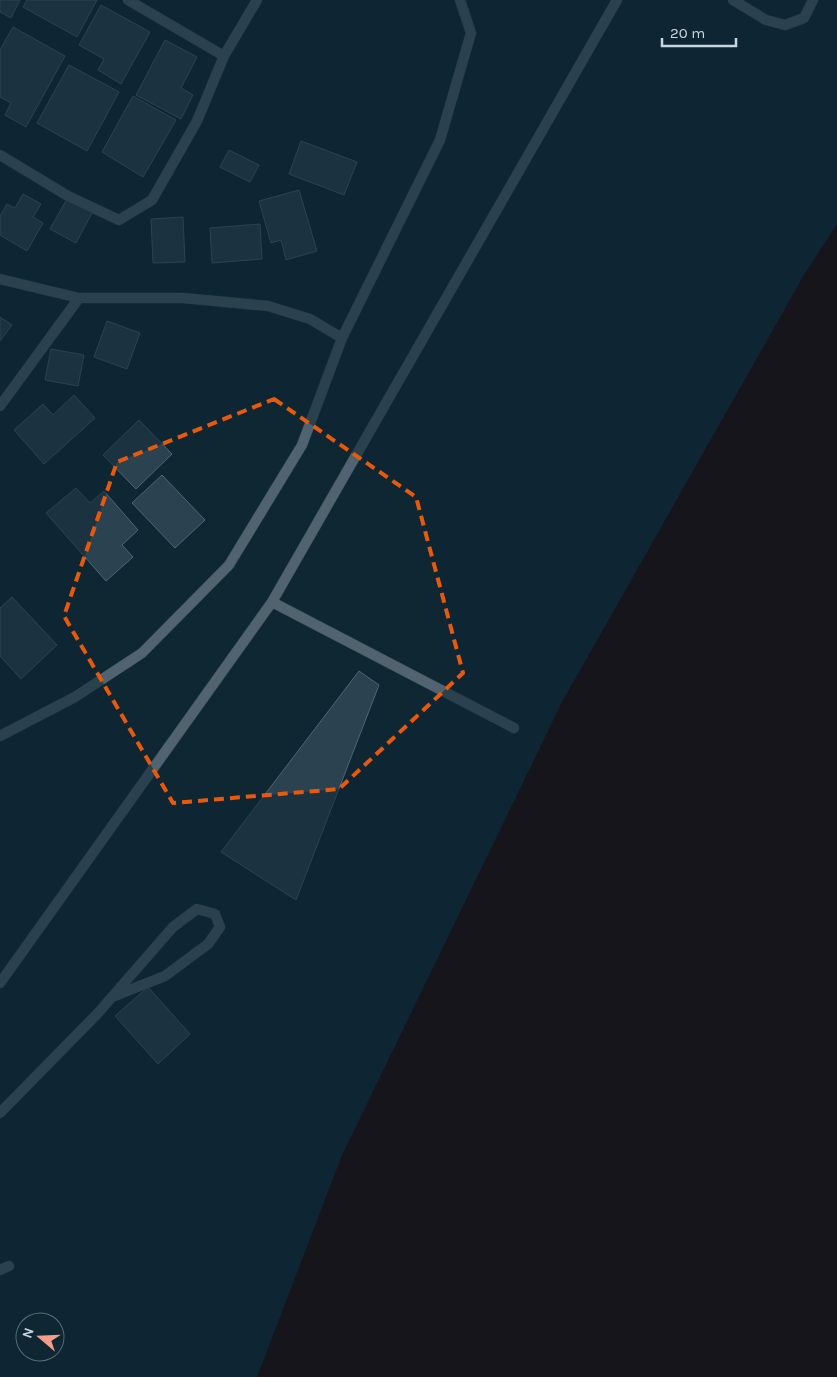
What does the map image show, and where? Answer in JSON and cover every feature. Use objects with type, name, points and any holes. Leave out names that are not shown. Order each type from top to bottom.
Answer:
[{"type":"street","points":[[128,0],[224,56]]},
{"type":"street","points":[[0,155],[68,196],[119,220],[152,200],[197,121],[224,56],[257,0]]},
{"type":"street","points":[[0,736],[75,697],[142,653],[228,565],[302,444],[342,338],[440,140],[471,33],[460,0]]},
{"type":"street","points":[[0,983],[272,602],[617,0]]},
{"type":"street","points":[[733,0],[766,20],[786,25],[804,18],[813,0]]},
{"type":"street","points":[[0,280],[79,298],[183,298],[268,306],[310,318],[342,338]]},
{"type":"street","points":[[0,406],[79,298]]},
{"type":"street","points":[[272,602],[514,728]]},
{"type":"street","points":[[0,1113],[98,1013],[173,927],[197,909],[215,914],[220,927],[208,944],[165,976],[112,997]]},
{"type":"highlighted area","points":[[274,399],[416,497],[463,673],[339,789],[173,803],[64,616],[117,462]]},
{"type":"shaded area","points":[[837,224],[837,1377],[257,1377],[342,1155],[562,702],[805,273]]},
{"type":"building","points":[[0,0],[20,0],[11,18],[0,12]]},
{"type":"building","points":[[27,0],[97,0],[77,37],[23,7]]},
{"type":"building","points":[[101,5],[150,32],[121,84],[98,70],[104,59],[79,45]]},
{"type":"building","points":[[13,27],[65,56],[26,127],[5,115],[11,103],[0,97],[0,50]]},
{"type":"building","points":[[165,40],[197,57],[181,88],[193,95],[181,119],[136,95]]},
{"type":"building","points":[[69,65],[119,92],[87,151],[37,123]]},
{"type":"building","points":[[133,96],[176,120],[143,177],[102,152]]},
{"type":"building","points":[[301,141],[357,162],[344,195],[289,174]]},
{"type":"building","points":[[229,150],[259,165],[250,182],[220,167]]},
{"type":"building","points":[[299,190],[317,251],[286,260],[281,240],[271,243],[259,201]]},
{"type":"building","points":[[23,194],[41,204],[33,217],[43,223],[27,251],[0,235],[0,216],[7,204],[15,208]]},
{"type":"building","points":[[68,197],[93,211],[76,243],[50,229]]},
{"type":"building","points":[[183,217],[185,262],[153,263],[151,219]]},
{"type":"building","points":[[260,224],[262,259],[212,263],[210,228]]},
{"type":"building","points":[[0,317],[12,325],[0,341]]},
{"type":"building","points":[[107,321],[140,333],[127,369],[94,357]]},
{"type":"building","points":[[51,349],[84,355],[78,386],[45,380]]},
{"type":"building","points":[[74,395],[95,418],[44,464],[14,430],[43,404],[53,415]]},
{"type":"building","points":[[139,420],[172,454],[136,489],[103,455]]},
{"type":"building","points":[[162,475],[205,520],[175,548],[132,503]]},
{"type":"building","points":[[76,488],[90,503],[104,491],[138,530],[122,545],[133,557],[106,581],[46,513]]},
{"type":"building","points":[[12,597],[57,645],[21,679],[0,656],[0,608]]},
{"type":"building","points":[[359,671],[379,685],[296,900],[221,852]]},
{"type":"building","points":[[148,987],[190,1034],[158,1064],[115,1016]]}]
